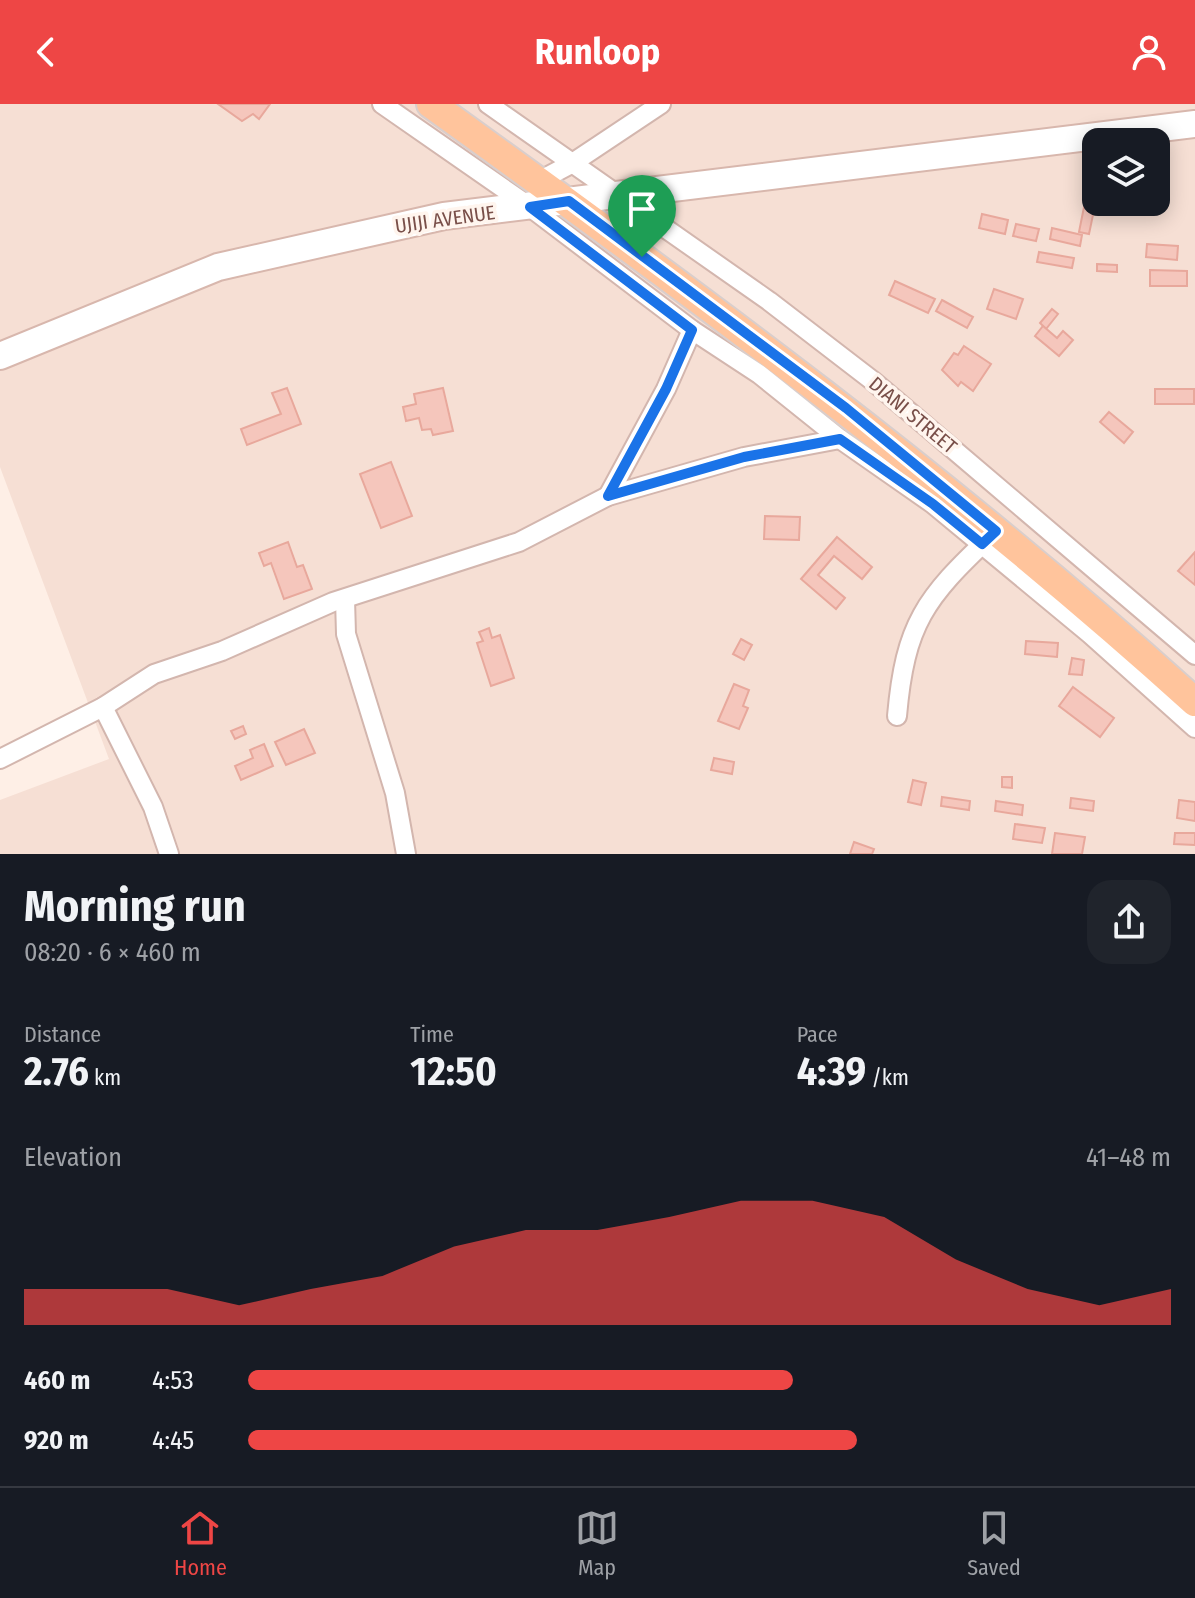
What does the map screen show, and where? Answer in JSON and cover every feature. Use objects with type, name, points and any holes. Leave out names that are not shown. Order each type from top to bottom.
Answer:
[{"type":"main road","points":[[431,104],[534,194],[569,201],[1195,124]]},
{"type":"main road","name":"UJIJI AVENUE","points":[[0,356],[218,267],[534,194]]},
{"type":"main road","points":[[569,201],[846,408],[989,538],[1098,615],[1195,702]]},
{"type":"street","points":[[382,104],[534,194],[692,330],[759,374],[840,439],[933,504],[989,538],[1195,728]]},
{"type":"street","name":"DIANI STREET","points":[[488,104],[769,301],[873,381],[1195,655]]},
{"type":"street","points":[[534,194],[571,164],[661,104]]},
{"type":"street","points":[[608,496],[666,389],[692,330]]},
{"type":"street","points":[[3,753],[103,707],[154,674],[222,651],[268,628],[345,599],[519,542],[608,496],[744,457],[840,439]]},
{"type":"street","points":[[897,716],[901,670],[912,629],[932,597],[989,538]]},
{"type":"street","points":[[345,599],[346,634],[395,793],[406,854]]},
{"type":"street","points":[[103,707],[153,807],[169,854]]},
{"type":"shaded area","points":[[0,104],[1195,104],[1195,854],[0,854],[0,800],[109,759],[0,467]]},
{"type":"building","points":[[218,104],[270,104],[259,119],[253,114],[242,121]]},
{"type":"building","points":[[982,214],[1008,220],[1005,234],[979,228]]},
{"type":"building","points":[[1082,216],[1093,216],[1089,234],[1079,232]]},
{"type":"building","points":[[1016,224],[1039,229],[1036,241],[1013,236]]},
{"type":"building","points":[[1052,228],[1082,235],[1080,246],[1050,239]]},
{"type":"building","points":[[1147,244],[1178,246],[1177,260],[1146,257]]},
{"type":"building","points":[[1039,252],[1074,258],[1072,268],[1037,262]]},
{"type":"building","points":[[1097,264],[1117,265],[1117,272],[1097,271]]},
{"type":"building","points":[[1150,270],[1187,271],[1187,286],[1150,286]]},
{"type":"building","points":[[895,281],[935,299],[928,313],[889,295]]},
{"type":"building","points":[[994,289],[1023,299],[1016,319],[987,309]]},
{"type":"building","points":[[942,300],[973,317],[967,328],[936,311]]},
{"type":"building","points":[[1052,309],[1058,314],[1046,329],[1040,323]]},
{"type":"building","points":[[1043,326],[1057,338],[1063,331],[1073,340],[1059,356],[1035,336]]},
{"type":"building","points":[[964,346],[991,364],[973,391],[961,382],[958,386],[942,370],[954,353],[958,355]]},
{"type":"building","points":[[287,388],[301,424],[247,445],[241,429],[281,414],[272,393]]},
{"type":"building","points":[[443,388],[453,431],[433,435],[431,429],[422,430],[419,418],[406,421],[403,407],[416,404],[414,394]]},
{"type":"building","points":[[1155,389],[1194,389],[1194,404],[1155,404]]},
{"type":"building","points":[[1109,412],[1133,432],[1124,443],[1100,422]]},
{"type":"building","points":[[391,462],[412,516],[381,528],[360,474]]},
{"type":"building","points":[[765,516],[800,517],[799,540],[764,539]]},
{"type":"building","points":[[837,537],[872,567],[862,579],[834,556],[818,575],[845,598],[836,609],[801,579]]},
{"type":"building","points":[[288,542],[297,567],[303,565],[312,589],[284,599],[271,563],[264,566],[259,553]]},
{"type":"building","points":[[1195,552],[1195,585],[1178,571]]},
{"type":"building","points":[[489,628],[492,638],[500,635],[514,678],[491,686],[477,643],[483,641],[479,632]]},
{"type":"building","points":[[741,639],[752,645],[744,660],[733,654]]},
{"type":"building","points":[[1026,641],[1058,643],[1057,657],[1025,654]]},
{"type":"building","points":[[1072,658],[1084,660],[1082,675],[1069,674]]},
{"type":"building","points":[[734,684],[749,690],[743,706],[748,708],[739,729],[718,721]]},
{"type":"building","points":[[1073,687],[1114,718],[1100,737],[1059,706]]},
{"type":"building","points":[[243,726],[246,734],[235,739],[231,731]]},
{"type":"building","points":[[304,729],[315,753],[286,765],[275,742]]},
{"type":"building","points":[[264,744],[273,766],[241,780],[235,766],[253,758],[250,750]]},
{"type":"building","points":[[714,758],[734,762],[732,774],[711,770]]},
{"type":"building","points":[[1002,777],[1012,777],[1012,788],[1002,787]]},
{"type":"building","points":[[913,780],[926,783],[921,805],[908,802]]},
{"type":"building","points":[[942,797],[970,801],[969,810],[941,806]]},
{"type":"building","points":[[1071,798],[1094,801],[1093,811],[1070,808]]},
{"type":"building","points":[[1179,800],[1195,802],[1195,821],[1177,818]]},
{"type":"building","points":[[996,801],[1023,805],[1022,815],[995,811]]},
{"type":"building","points":[[1015,824],[1045,828],[1042,843],[1013,839]]},
{"type":"building","points":[[1055,833],[1085,837],[1082,854],[1052,854]]},
{"type":"building","points":[[1175,833],[1195,833],[1195,845],[1174,844]]},
{"type":"building","points":[[854,842],[874,849],[872,854],[850,854]]},
{"type":"route","points":[[569,201],[642,257],[846,408],[996,531],[982,544],[933,504],[840,439],[744,457],[608,496],[666,389],[692,330],[530,207],[569,201]]}]
